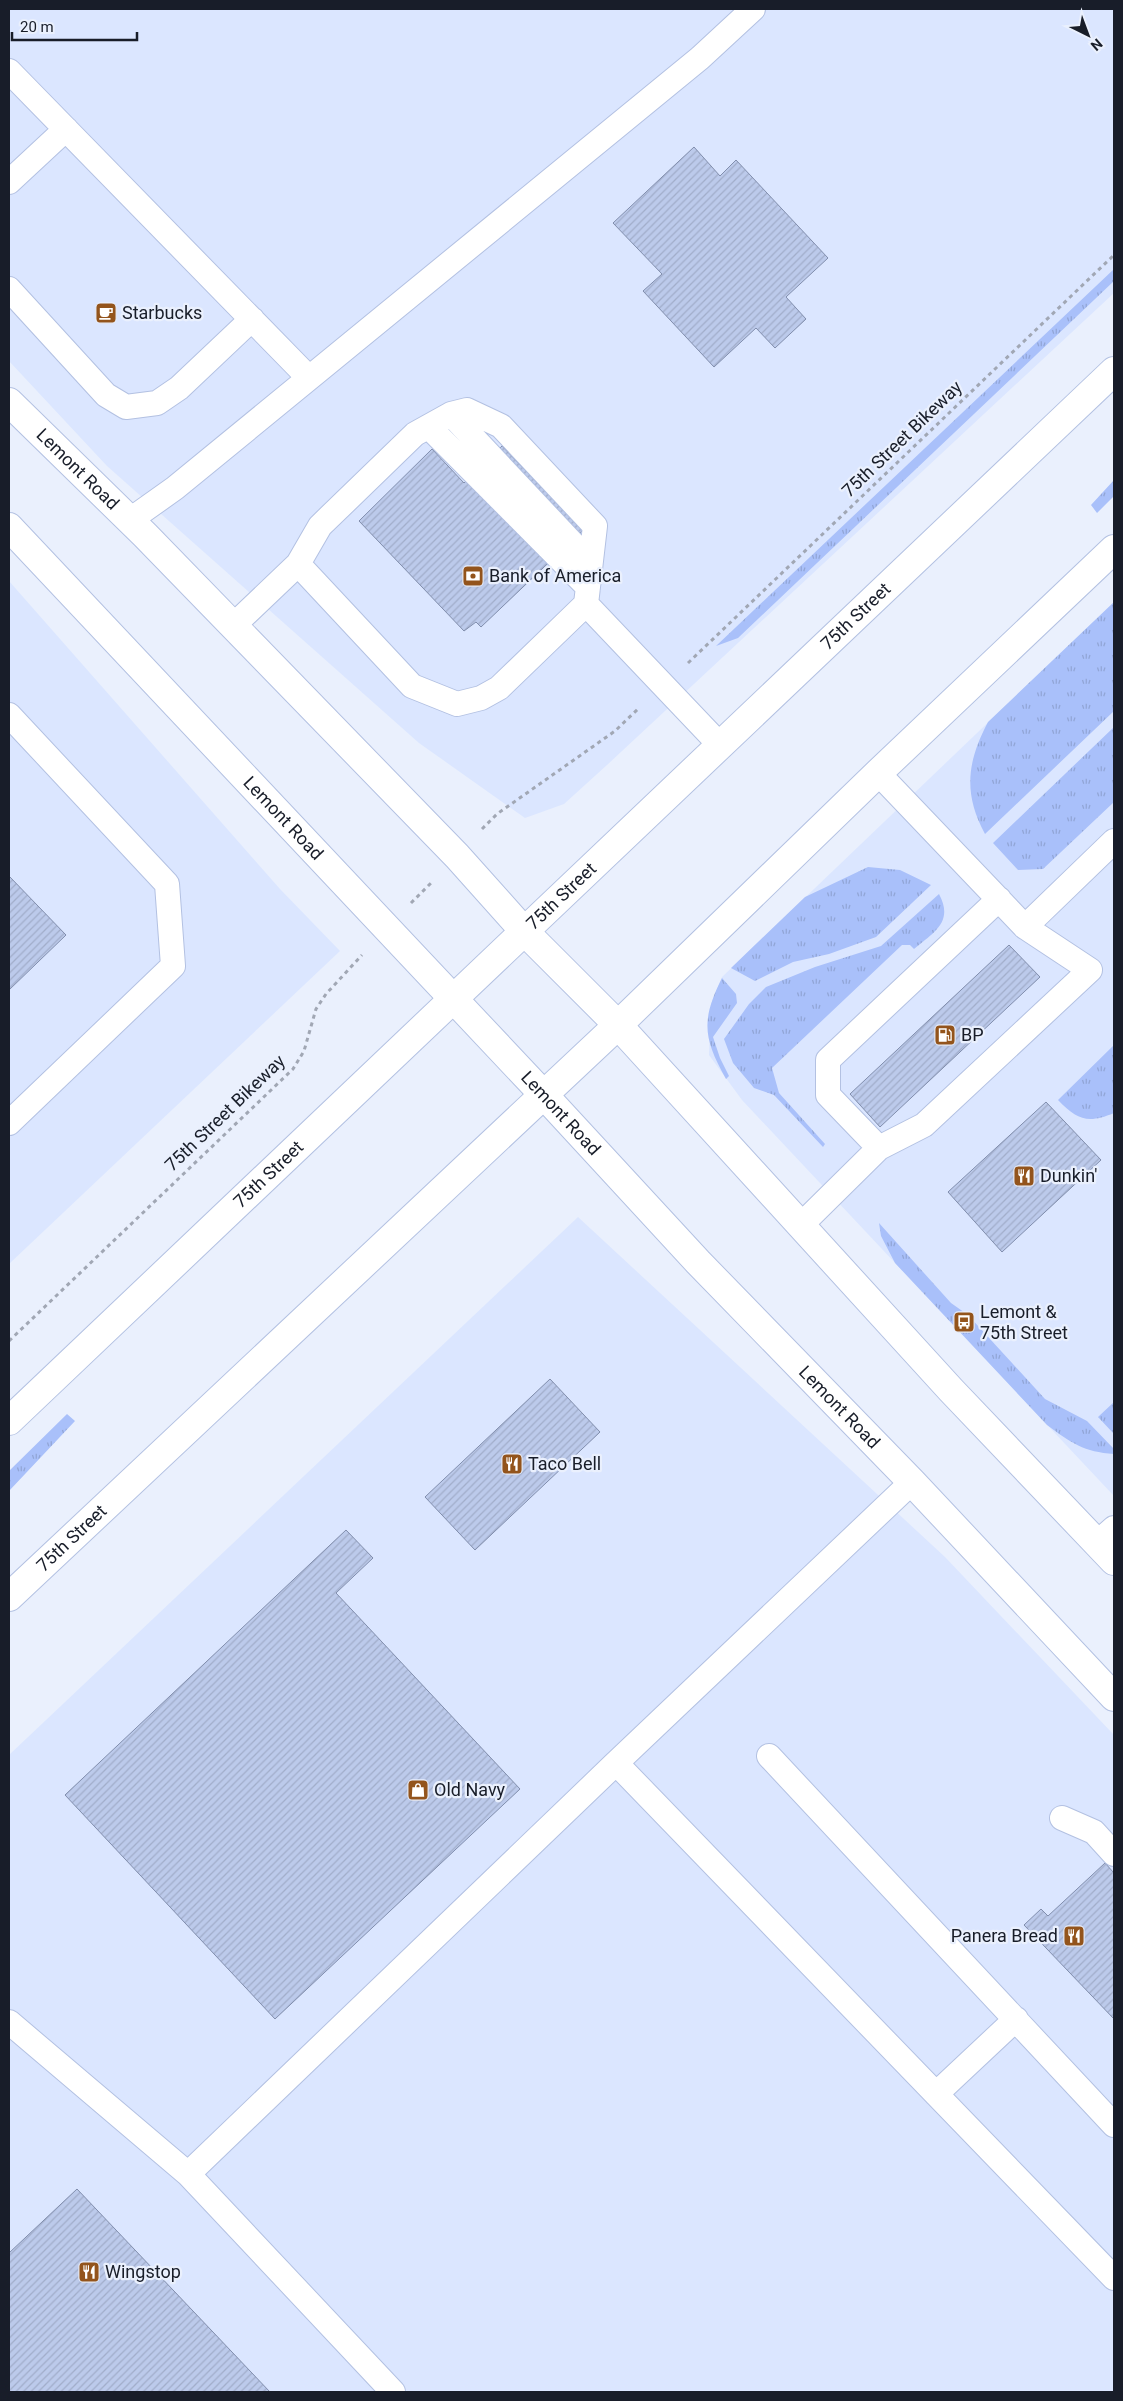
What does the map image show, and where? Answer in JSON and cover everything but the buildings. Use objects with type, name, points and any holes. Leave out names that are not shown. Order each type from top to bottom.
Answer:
[{"type":"main road","name":"75th Street","points":[[9,1421],[1114,371]]},
{"type":"main road","name":"Lemont Road","points":[[9,402],[234,625],[457,856],[524,931],[618,1025],[951,1390],[1109,1544]]},
{"type":"main road","name":"Lemont Road","points":[[9,527],[543,1094],[698,1262],[912,1482],[1114,1698]]},
{"type":"main road","name":"75th Street","points":[[9,1597],[618,1025],[878,772],[1114,549]]},
{"type":"lane","points":[[130,520],[175,488],[700,58],[753,9]]},
{"type":"lane","points":[[9,71],[309,378]]},
{"type":"lane","points":[[9,182],[66,129]]},
{"type":"lane","points":[[9,289],[106,395],[126,407],[157,403],[179,388],[252,319]]},
{"type":"lane","points":[[234,625],[298,564],[320,526],[415,434],[451,414],[467,410],[501,426],[594,526],[587,596],[500,688],[481,698],[457,704],[412,686],[298,564]]},
{"type":"lane","points":[[429,427],[587,596],[721,746]]},
{"type":"lane","points":[[9,715],[167,884],[173,966],[9,1122]]},
{"type":"lane","points":[[801,1225],[879,1148],[924,1125],[1090,970],[1025,927],[878,772]]},
{"type":"lane","points":[[1025,927],[1114,841]]},
{"type":"lane","points":[[879,1148],[828,1095],[828,1060],[999,899]]},
{"type":"lane","points":[[188,2174],[912,1482]]},
{"type":"lane","points":[[769,1756],[1016,2019],[1110,2111]]},
{"type":"lane","points":[[616,1763],[936,2094],[1109,2263]]},
{"type":"lane","points":[[1062,1818],[1094,1832],[1114,1854]]},
{"type":"lane","points":[[936,2094],[1016,2019]]},
{"type":"lane","points":[[9,2022],[188,2174],[393,2392]]},
{"type":"path","name":"75th Street Bikeway","points":[[709,644],[1114,255]]},
{"type":"path","name":"75th Street Bikeway","points":[[9,1341],[292,1068],[304,1051],[316,1008],[326,994],[497,814],[615,731]]},
{"type":"shaded area","points":[[9,9],[1114,9],[1114,293],[564,804],[525,818],[419,743],[107,466],[9,361]]},
{"type":"shaded area","points":[[9,581],[280,889],[340,951],[9,1264]]},
{"type":"shaded area","points":[[1114,602],[1114,1496],[742,1100],[709,1055],[711,1004],[722,977]]},
{"type":"shaded area","points":[[578,1217],[945,1557],[1114,1735],[1114,2392],[9,2392],[9,1755]]},
{"type":"green space","points":[[1114,269],[1114,281],[738,638],[716,646]]},
{"type":"green space","points":[[1114,480],[1114,496],[1097,513],[1091,505]]},
{"type":"green space","points":[[1114,602],[1114,711],[985,834],[973,805],[970,778],[976,751],[988,722]]},
{"type":"green space","points":[[1114,727],[1114,802],[1043,869],[1018,870],[993,843]]},
{"type":"green space","points":[[868,867],[900,870],[931,885],[876,937],[829,954],[793,962],[755,981],[731,968],[805,897]]},
{"type":"green space","points":[[939,894],[944,912],[940,926],[935,932],[914,949],[910,945],[902,945],[772,1068],[779,1093],[825,1144],[823,1147],[774,1095],[754,1088],[733,1063],[724,1039],[749,1004],[766,987],[815,967],[881,946]]},
{"type":"green space","points":[[722,978],[736,994],[737,1003],[713,1037],[729,1076],[726,1079],[713,1052],[708,1029],[711,1006]]},
{"type":"green space","points":[[1114,1045],[1114,1113],[1090,1119],[1077,1116],[1058,1100]]},
{"type":"green space","points":[[879,1223],[951,1303],[968,1315],[1045,1399],[1087,1421],[1114,1449],[1114,1454],[1078,1446],[1047,1425],[895,1263],[881,1236]]},
{"type":"green space","points":[[1114,1402],[1114,1434],[1098,1417]]},
{"type":"green space","points":[[67,1414],[75,1421],[9,1491],[9,1471]]},
{"type":"place","name":"Starbucks","points":[[106,313]]},
{"type":"place","name":"Bank of America","points":[[473,576]]},
{"type":"place","name":"BP","points":[[945,1035]]},
{"type":"place","name":"Dunkin'","points":[[1024,1176]]},
{"type":"place","name":"Lemont & 75th Street","points":[[964,1322]]},
{"type":"place","name":"Taco Bell","points":[[512,1464]]},
{"type":"place","name":"Old Navy","points":[[418,1790]]},
{"type":"place","name":"Panera Bread","points":[[1074,1936]]},
{"type":"place","name":"Wingstop","points":[[89,2272]]}]
